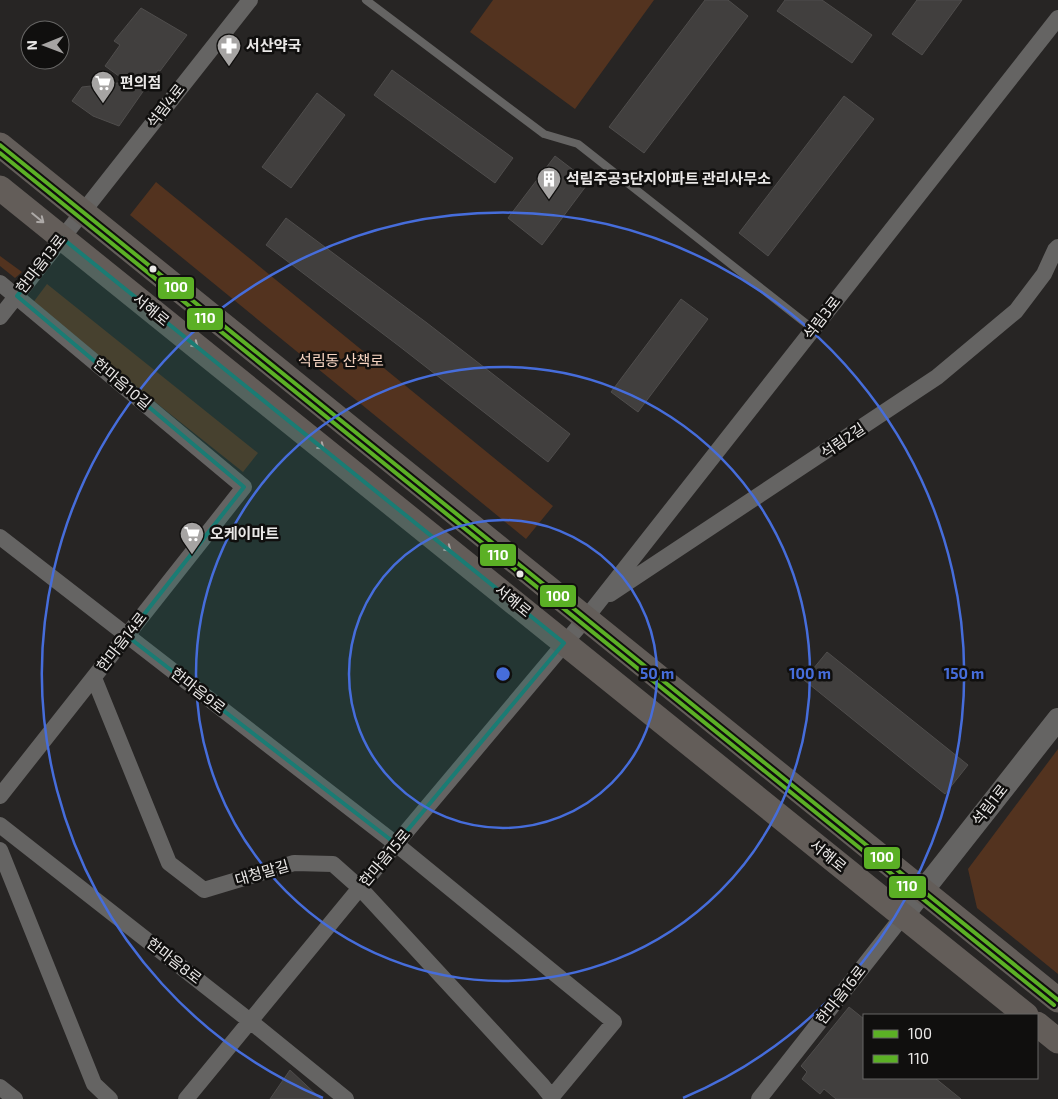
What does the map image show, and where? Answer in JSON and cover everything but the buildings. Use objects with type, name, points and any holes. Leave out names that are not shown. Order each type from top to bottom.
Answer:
[{"type":"main road","points":[[0,145],[82,212],[592,610],[922,891],[1058,1000]]},
{"type":"main road","name":"서해로","points":[[0,188],[1025,1014]]},
{"type":"main road","points":[[1038,1025],[1058,1041]]},
{"type":"street","name":"석림4로","points":[[82,212],[250,0]]},
{"type":"street","name":"석림3로","points":[[592,610],[1058,18]]},
{"type":"street","name":"한마음13로","points":[[0,317],[82,212]]},
{"type":"street","name":"석림2길","points":[[592,610],[937,377],[1016,310],[1044,274],[1058,247]]},
{"type":"street","name":"한마음10길","points":[[0,283],[244,487]]},
{"type":"street","name":"한마음14로","points":[[0,796],[244,487]]},
{"type":"street","name":"한마음9로","points":[[0,538],[396,844],[614,1022],[551,1098]]},
{"type":"street","name":"한마음15로","points":[[186,1099],[592,610]]},
{"type":"street","name":"대청말길","points":[[94,678],[168,863],[204,890],[294,863],[333,864],[360,888],[551,1098]]},
{"type":"street","name":"석림1로","points":[[922,891],[1058,719]]},
{"type":"street","name":"한마음8로","points":[[0,826],[250,1021],[346,1099]]},
{"type":"street","points":[[0,850],[94,1084],[110,1099]]},
{"type":"street","name":"한마음16로","points":[[759,1099],[922,891]]},
{"type":"street","points":[[0,1087],[15,1099]]},
{"type":"lane","points":[[366,0],[544,134],[578,144],[813,329]]},
{"type":"highlighted area","points":[[62,238],[564,643],[396,844],[127,636],[244,487],[17,296]]},
{"type":"green space","points":[[493,0],[654,0],[575,109],[470,32]]},
{"type":"green space","name":"석림동 산책로","points":[[156,182],[553,506],[526,539],[130,215]]},
{"type":"green space","points":[[0,256],[22,272],[15,278],[0,266]]},
{"type":"green space","points":[[47,284],[258,453],[243,472],[32,304]]},
{"type":"green space","points":[[1058,749],[1058,974],[977,908],[968,869]]},
{"type":"transit line","name":"100","points":[[0,145],[1058,1000]]},
{"type":"transit line","name":"110","points":[[0,153],[1054,1005]]},
{"type":"place","name":"서산약국","points":[[229,67]]},
{"type":"place","name":"편의점","points":[[103,104]]},
{"type":"place","name":"석림주공3단지아파트 관리사무소","points":[[549,200]]},
{"type":"place","name":"오케이마트","points":[[192,555]]}]
